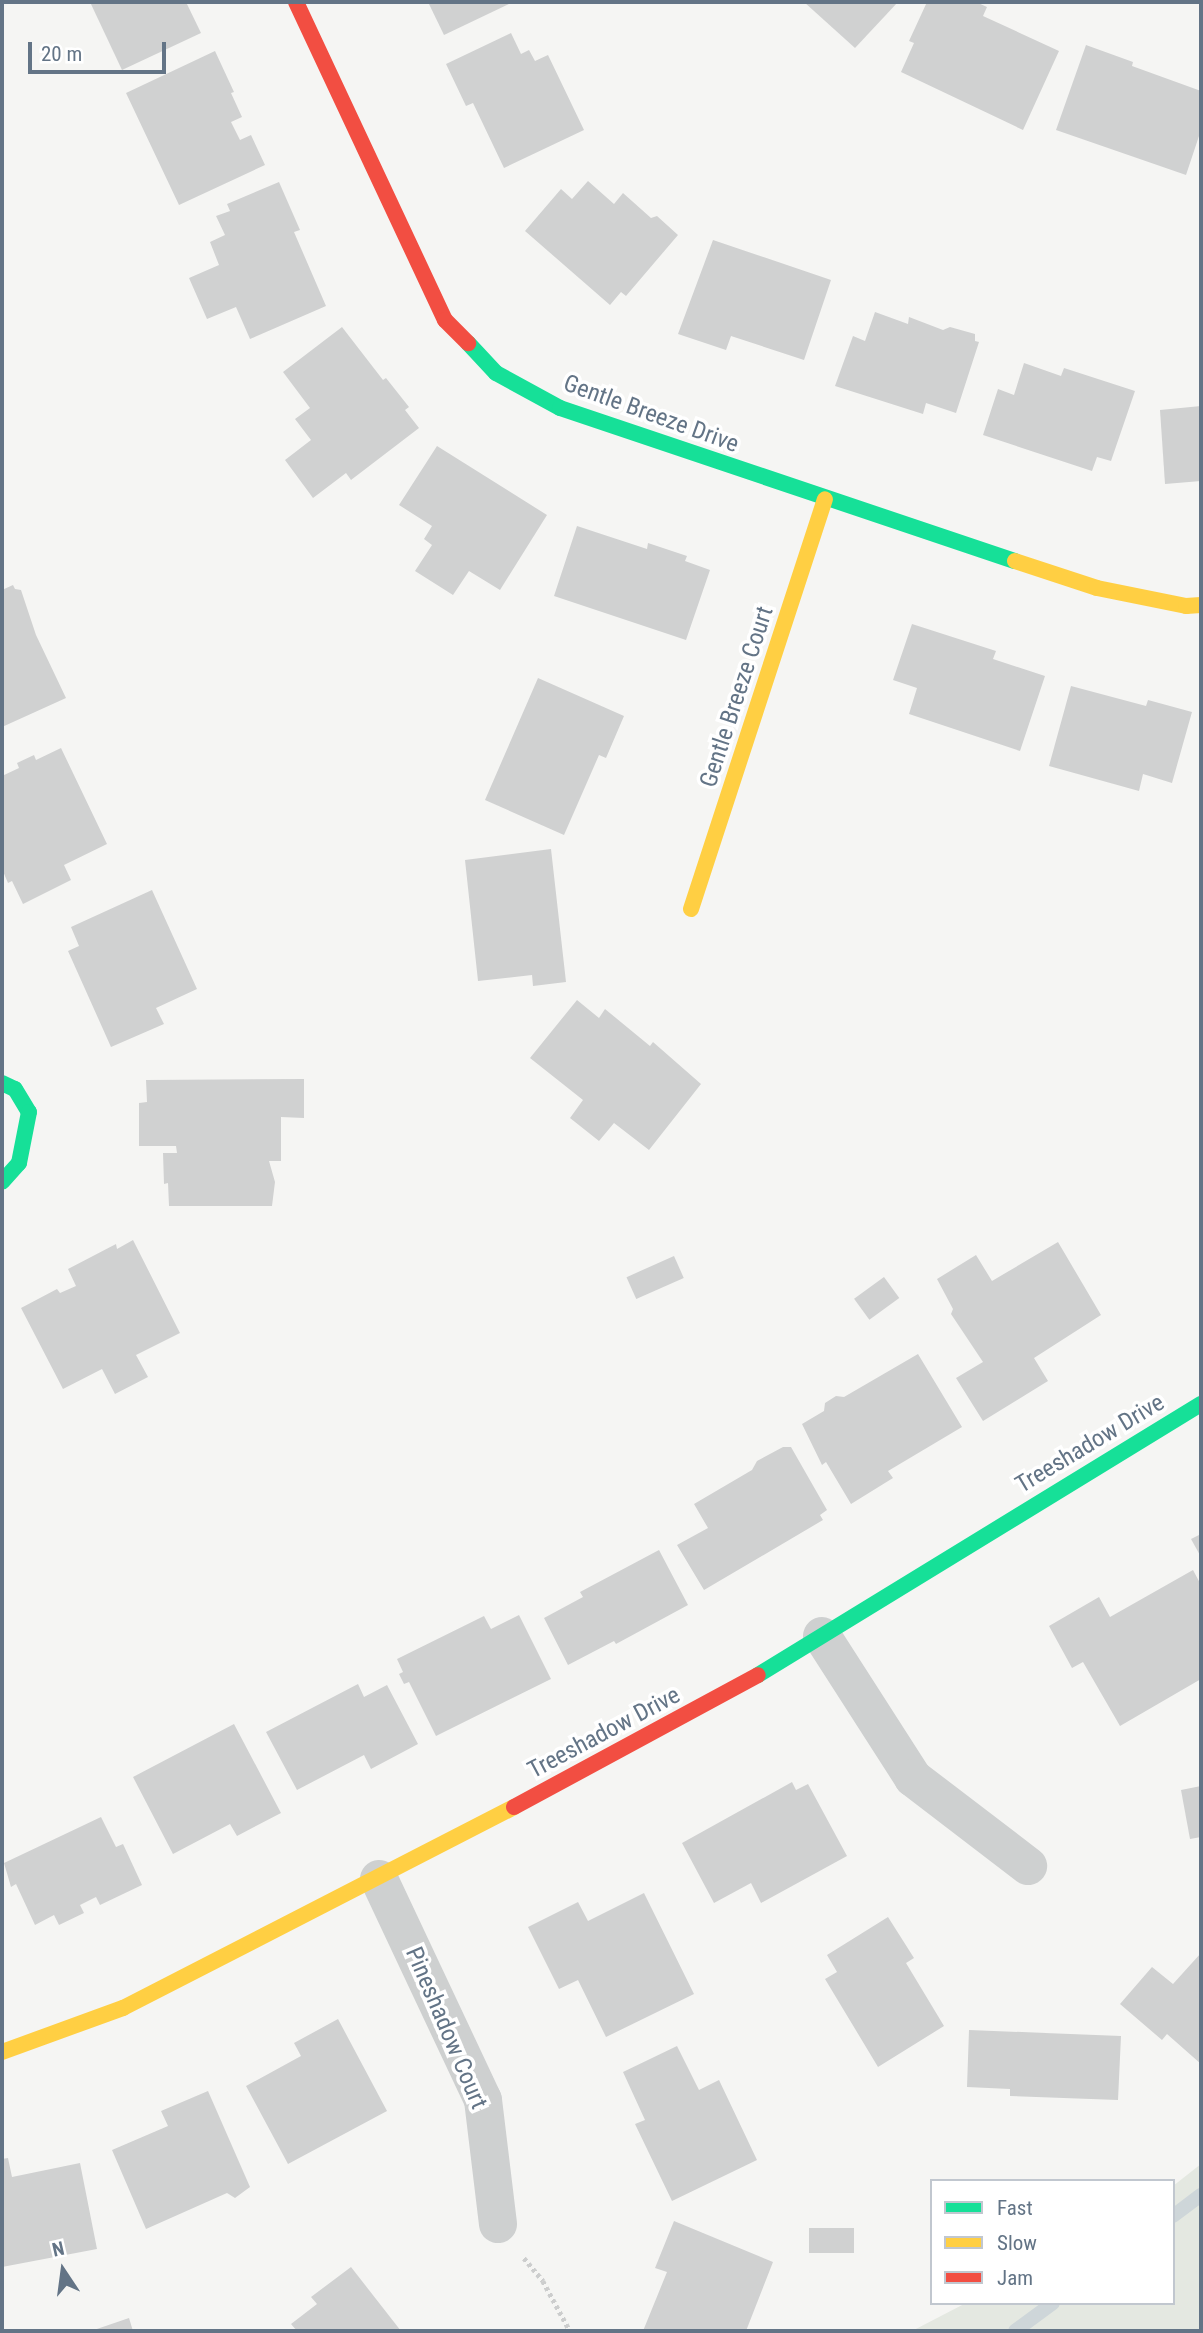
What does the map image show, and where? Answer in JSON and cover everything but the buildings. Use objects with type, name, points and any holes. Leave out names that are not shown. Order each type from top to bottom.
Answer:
[{"type":"street","name":"Gentle Breeze Drive","points":[[296,2],[446,320],[496,373],[560,408],[1097,589],[1186,606],[1201,606]]},
{"type":"street","name":"Gentle Breeze Court","points":[[691,909],[825,499]]},
{"type":"street","points":[[2,1083],[15,1089],[29,1112],[19,1163],[2,1182]]},
{"type":"street","name":"Treeshadow Drive","points":[[2,2052],[123,2008],[379,1879],[724,1696],[1201,1404]]},
{"type":"street","points":[[822,1636],[913,1778],[1028,1866]]},
{"type":"street","name":"Pineshadow Court","points":[[379,1879],[483,2100],[498,2224]]},
{"type":"path","points":[[498,2224],[543,2281],[570,2331]]},
{"type":"shaded area","points":[[1201,2164],[1199,2331],[912,2331],[962,2305],[1175,2305],[1175,2184]]},
{"type":"waterway","points":[[1175,2214],[1201,2195]]},
{"type":"waterway","points":[[1015,2331],[1050,2305]]},
{"type":"traffic: fast","points":[[468,343],[496,373],[560,408],[1015,561]]},
{"type":"traffic: fast","points":[[2,1083],[15,1089],[29,1112],[19,1163],[2,1182]]},
{"type":"traffic: fast","points":[[758,1675],[1201,1404]]},
{"type":"traffic: slow","points":[[691,909],[825,499]]},
{"type":"traffic: slow","points":[[1015,561],[1097,588],[1186,606],[1201,605]]},
{"type":"traffic: slow","points":[[2,2052],[123,2008],[514,1807]]},
{"type":"traffic: jam","points":[[296,2],[445,320],[468,343]]},
{"type":"traffic: jam","points":[[514,1807],[758,1675]]}]
